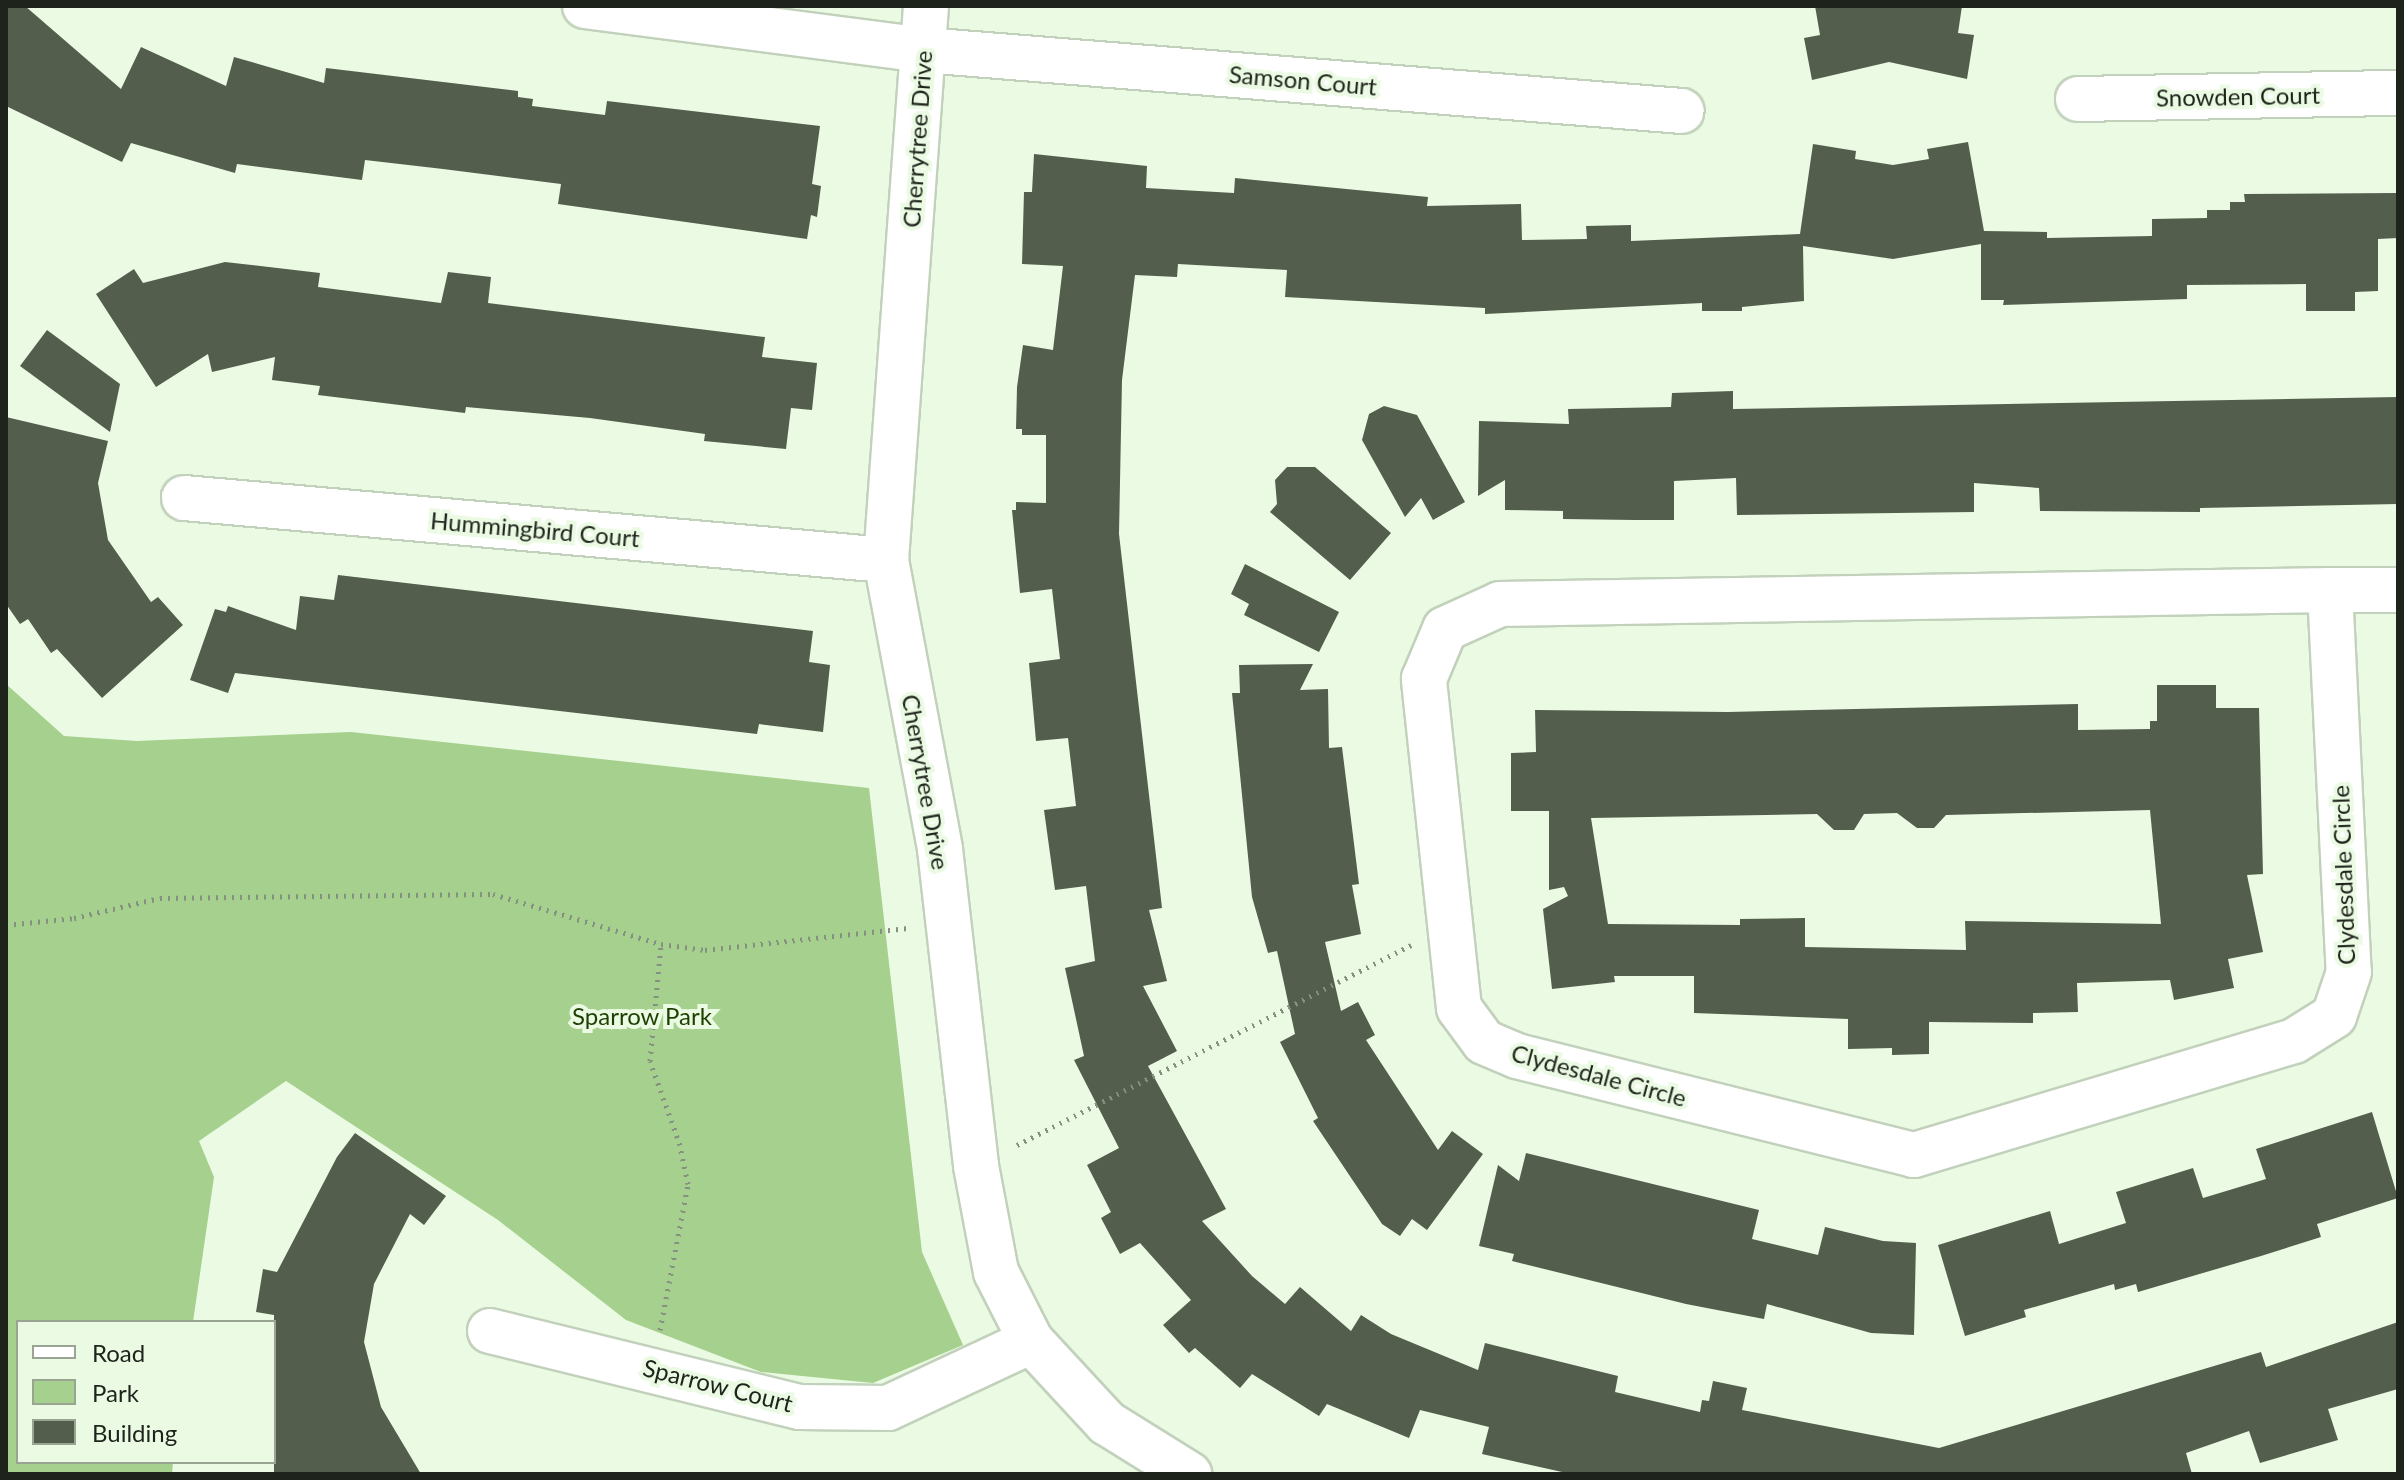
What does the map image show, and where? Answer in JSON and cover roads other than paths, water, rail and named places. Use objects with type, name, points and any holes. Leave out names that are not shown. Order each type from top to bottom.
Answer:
[{"type":"street","name":"Samson Court","points":[[585,6],[924,50],[1682,111]]},
{"type":"street","name":"Cherrytree Drive","points":[[926,6],[886,560],[940,849],[976,1166],[996,1272],[1031,1341],[1107,1423],[1189,1474]]},
{"type":"street","name":"Snowden Court","points":[[2078,99],[2398,93]]},
{"type":"street","name":"Hummingbird Court","points":[[184,498],[886,560]]},
{"type":"street","name":"Clydesdale Circle","points":[[2330,590],[2349,972],[2334,1016],[2294,1041],[1914,1155],[1517,1056],[1484,1042],[1459,1008],[1424,679],[1445,629],[1500,604],[2330,590],[2398,590]]},
{"type":"street","name":"Sparrow Court","points":[[490,1331],[653,1368],[800,1407],[888,1408],[1031,1341]]},
{"type":"park label","name":"Sparrow Park","points":[[642,1016]]}]
